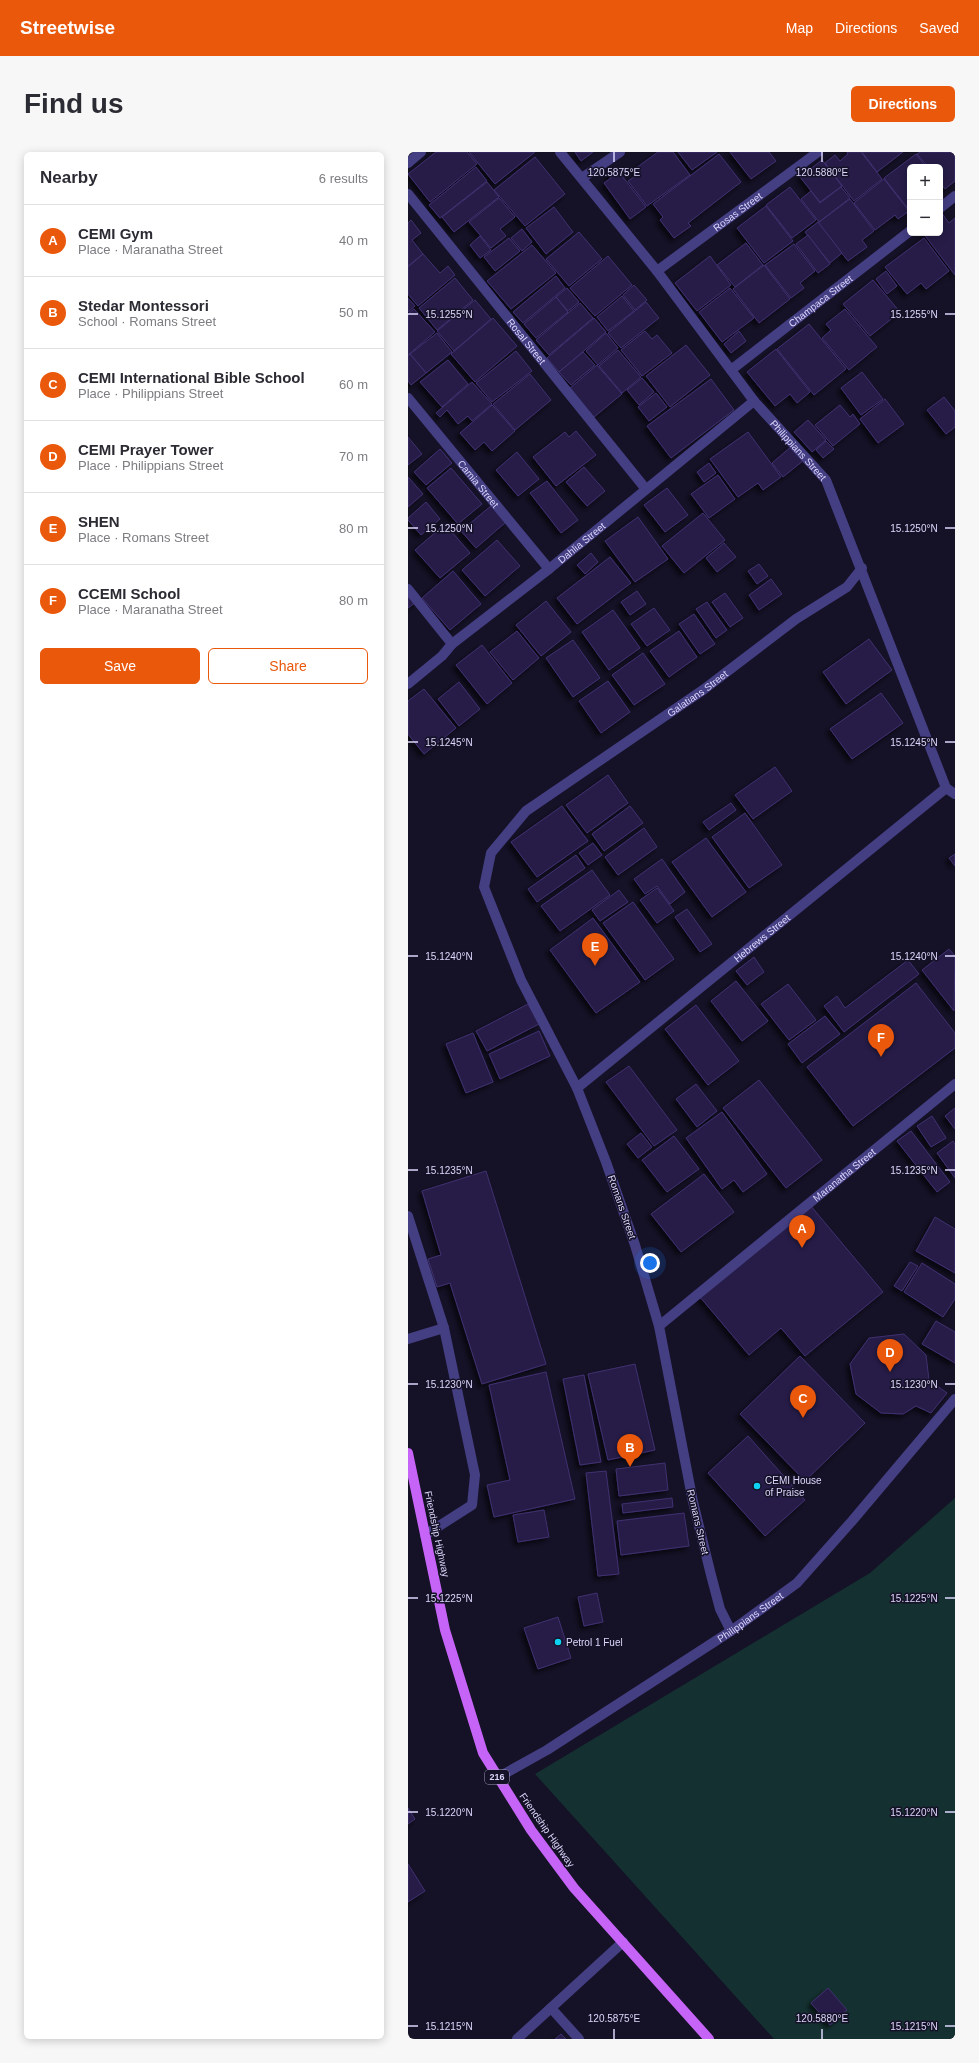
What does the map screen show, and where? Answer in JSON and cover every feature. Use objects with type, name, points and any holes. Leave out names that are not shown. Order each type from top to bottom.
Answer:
[{"type":"main road","name":"Friendship Highway","points":[[408,1453],[445,1630],[483,1753],[497,1778],[531,1830],[574,1888],[709,2039]]},
{"type":"street","points":[[408,163],[421,152]]},
{"type":"street","name":"Philippians Street","points":[[560,152],[657,270],[754,401],[826,480],[951,791]]},
{"type":"street","points":[[582,178],[620,152]]},
{"type":"street","name":"Rosas Street","points":[[657,270],[818,152]]},
{"type":"street","name":"Rosal Street","points":[[408,194],[645,488]]},
{"type":"street","points":[[943,206],[955,196]]},
{"type":"street","name":"Champaca Street","points":[[731,370],[907,233]]},
{"type":"street","name":"Camia Street","points":[[408,398],[549,569]]},
{"type":"street","name":"Dahlia Street","points":[[408,684],[442,656],[452,644],[549,569],[645,488],[754,401]]},
{"type":"street","name":"Galatians Street","points":[[526,811],[703,690],[796,619],[847,587],[862,568]]},
{"type":"street","points":[[408,589],[452,644]]},
{"type":"street","name":"Hebrews Street","points":[[577,1088],[951,791]]},
{"type":"street","name":"Romans Street","points":[[526,811],[491,853],[484,887],[521,980],[577,1088],[606,1162],[635,1245],[659,1326],[693,1502],[720,1609],[731,1631]]},
{"type":"street","name":"Maranatha Street","points":[[659,1326],[955,1084]]},
{"type":"street","points":[[408,1216],[444,1328],[475,1475],[472,1505],[425,1535]]},
{"type":"street","points":[[408,1339],[444,1328]]},
{"type":"street","name":"Philippians Street","points":[[497,1778],[547,1750],[731,1631],[797,1583],[852,1521],[955,1399]]},
{"type":"street","points":[[516,2039],[622,1942]]},
{"type":"street","points":[[551,2008],[580,2039]]},
{"type":"green space","points":[[955,1498],[955,2039],[774,2039],[535,1774],[870,1573]]},
{"type":"building","points":[[436,152],[467,152],[477,164],[430,202],[408,174]]},
{"type":"building","points":[[469,152],[535,152],[495,184]]},
{"type":"building","points":[[575,152],[593,152],[581,161]]},
{"type":"building","points":[[658,152],[673,152],[690,175],[647,206],[628,181],[640,173],[636,168]]},
{"type":"building","points":[[678,152],[717,152],[692,170]]},
{"type":"building","points":[[730,152],[769,152],[776,161],[751,179]]},
{"type":"building","points":[[847,152],[861,152],[882,179],[854,201],[825,163],[835,155],[840,161],[848,154]]},
{"type":"building","points":[[862,152],[903,152],[877,172]]},
{"type":"building","points":[[920,152],[955,152],[955,181],[945,189],[943,187],[943,164],[925,164],[917,154]]},
{"type":"building","points":[[719,154],[741,182],[688,223],[691,226],[674,238],[660,220],[663,217],[653,204]]},
{"type":"building","points":[[916,154],[924,164],[907,164],[907,207],[884,178]]},
{"type":"building","points":[[535,157],[565,194],[525,226],[494,190]]},
{"type":"building","points":[[822,160],[842,186],[820,202],[800,177]]},
{"type":"building","points":[[476,167],[487,181],[440,218],[429,205]]},
{"type":"building","points":[[616,168],[646,207],[630,219],[604,183],[611,178],[608,174]]},
{"type":"building","points":[[884,179],[907,208],[907,212],[898,219],[895,215],[875,230],[854,203]]},
{"type":"building","points":[[487,182],[499,197],[454,232],[442,217]]},
{"type":"building","points":[[790,187],[816,220],[792,238],[766,205]]},
{"type":"building","points":[[841,187],[850,198],[819,222],[801,199],[811,191],[820,203]]},
{"type":"building","points":[[499,198],[515,217],[500,229],[506,236],[491,248],[469,222]]},
{"type":"building","points":[[850,199],[874,231],[862,240],[867,247],[848,261],[818,223]]},
{"type":"building","points":[[766,206],[793,241],[764,263],[737,228]]},
{"type":"building","points":[[554,207],[573,232],[546,254],[526,228]]},
{"type":"building","points":[[943,215],[949,223],[955,218],[955,275],[925,236],[943,236]]},
{"type":"building","points":[[411,220],[421,233],[412,240],[423,254],[408,266],[408,223]]},
{"type":"building","points":[[818,222],[842,253],[830,263],[805,232]]},
{"type":"building","points":[[522,229],[532,242],[522,251],[511,238]]},
{"type":"building","points":[[579,232],[602,259],[569,286],[546,259]]},
{"type":"building","points":[[808,235],[830,264],[818,273],[796,244]]},
{"type":"building","points":[[480,236],[491,250],[480,258],[470,245]]},
{"type":"building","points":[[509,238],[520,251],[495,271],[484,257]]},
{"type":"building","points":[[924,238],[949,271],[926,289],[921,283],[907,294],[885,267]]},
{"type":"building","points":[[746,243],[763,265],[735,287],[717,265]]},
{"type":"building","points":[[794,244],[815,271],[800,283],[804,288],[791,298],[765,265]]},
{"type":"building","points":[[532,245],[556,273],[511,309],[487,281]]},
{"type":"building","points":[[423,254],[440,273],[448,266],[455,275],[418,306],[408,294],[408,267]]},
{"type":"building","points":[[608,256],[632,285],[595,316],[570,288]]},
{"type":"building","points":[[710,256],[731,285],[697,311],[675,283]]},
{"type":"building","points":[[764,265],[790,299],[759,323],[733,289]]},
{"type":"building","points":[[886,271],[897,286],[887,294],[876,279]]},
{"type":"building","points":[[556,276],[565,288],[523,323],[513,312]]},
{"type":"building","points":[[455,278],[473,300],[437,330],[419,308]]},
{"type":"building","points":[[873,280],[900,312],[870,336],[843,304]]},
{"type":"building","points":[[634,285],[647,300],[635,310],[623,295]]},
{"type":"building","points":[[567,288],[579,302],[568,311],[556,297]]},
{"type":"building","points":[[730,288],[754,318],[722,342],[699,312]]},
{"type":"building","points":[[622,296],[634,311],[608,331],[597,317]]},
{"type":"building","points":[[556,297],[568,312],[536,338],[524,324]]},
{"type":"building","points":[[408,298],[415,306],[408,312]]},
{"type":"building","points":[[475,300],[491,319],[454,351],[437,331]]},
{"type":"building","points":[[646,302],[659,318],[621,348],[608,333]]},
{"type":"building","points":[[580,303],[593,318],[549,355],[536,340]]},
{"type":"building","points":[[414,309],[435,332],[408,355],[408,314]]},
{"type":"building","points":[[845,309],[877,347],[849,370],[822,338],[831,330],[826,324]]},
{"type":"building","points":[[493,318],[517,346],[475,382],[451,354]]},
{"type":"building","points":[[594,318],[606,332],[559,372],[547,358]]},
{"type":"building","points":[[809,324],[846,369],[814,395],[777,349]]},
{"type":"building","points":[[645,331],[652,339],[657,335],[672,353],[642,376],[621,350]]},
{"type":"building","points":[[739,331],[746,341],[731,353],[724,344]]},
{"type":"building","points":[[437,333],[452,352],[426,373],[410,354]]},
{"type":"building","points":[[606,333],[618,348],[598,365],[586,351]]},
{"type":"building","points":[[686,345],[710,375],[670,407],[646,376]]},
{"type":"building","points":[[776,349],[810,392],[797,403],[790,394],[775,406],[747,372]]},
{"type":"building","points":[[618,350],[641,377],[622,393],[599,366]]},
{"type":"building","points":[[516,351],[532,371],[492,402],[476,383]]},
{"type":"building","points":[[583,352],[595,365],[571,385],[559,372]]},
{"type":"building","points":[[410,354],[426,373],[411,385],[408,381],[408,356]]},
{"type":"building","points":[[448,360],[468,384],[442,407],[420,382]]},
{"type":"building","points":[[597,365],[622,394],[594,417],[569,389]]},
{"type":"building","points":[[862,372],[883,399],[861,415],[841,388]]},
{"type":"building","points":[[530,374],[551,400],[515,430],[493,404]]},
{"type":"building","points":[[642,378],[654,392],[639,405],[627,390]]},
{"type":"building","points":[[711,379],[734,410],[671,458],[647,426]]},
{"type":"building","points":[[472,382],[492,404],[472,421],[468,416],[458,424],[447,410],[440,417],[436,413]]},
{"type":"building","points":[[656,393],[667,407],[649,421],[638,407]]},
{"type":"building","points":[[944,397],[955,411],[955,427],[946,434],[927,410]]},
{"type":"building","points":[[885,399],[904,424],[878,443],[860,419]]},
{"type":"building","points":[[492,405],[515,431],[492,451],[484,442],[475,450],[460,433]]},
{"type":"building","points":[[840,405],[850,417],[853,414],[860,424],[833,446],[815,425]]},
{"type":"building","points":[[808,420],[826,440],[812,452],[794,432]]},
{"type":"building","points":[[576,431],[596,455],[556,486],[533,457],[565,432],[569,437]]},
{"type":"building","points":[[748,432],[781,477],[763,490],[758,483],[738,497],[710,459]]},
{"type":"building","points":[[408,437],[422,454],[408,465]]},
{"type":"building","points":[[826,441],[834,449],[823,458],[816,450]]},
{"type":"building","points":[[792,446],[804,460],[783,477],[772,463]]},
{"type":"building","points":[[440,449],[452,463],[426,485],[414,472]]},
{"type":"building","points":[[517,452],[539,479],[518,496],[496,470]]},
{"type":"building","points":[[709,463],[716,473],[704,482],[697,472]]},
{"type":"building","points":[[584,467],[605,491],[587,506],[566,482]]},
{"type":"building","points":[[451,468],[482,504],[458,524],[427,488]]},
{"type":"building","points":[[718,475],[735,499],[709,518],[691,494]]},
{"type":"building","points":[[408,477],[423,494],[408,507]]},
{"type":"building","points":[[547,481],[578,520],[561,533],[530,493]]},
{"type":"building","points":[[667,488],[688,515],[665,532],[644,505]]},
{"type":"building","points":[[426,502],[440,519],[421,535],[408,520],[408,518]]},
{"type":"building","points":[[492,505],[506,522],[476,548],[461,531]]},
{"type":"building","points":[[703,513],[725,540],[684,573],[662,546]]},
{"type":"building","points":[[638,517],[668,559],[635,582],[605,541]]},
{"type":"building","points":[[445,524],[470,553],[440,578],[415,550]]},
{"type":"building","points":[[497,540],[520,566],[485,596],[462,570]]},
{"type":"building","points":[[724,543],[736,557],[717,572],[706,558]]},
{"type":"building","points":[[591,553],[598,562],[585,574],[577,565]]},
{"type":"building","points":[[610,557],[631,583],[577,624],[557,598]]},
{"type":"building","points":[[759,564],[768,576],[757,584],[748,571]]},
{"type":"building","points":[[453,571],[481,604],[450,630],[422,598]]},
{"type":"building","points":[[771,579],[782,594],[759,610],[749,595]]},
{"type":"building","points":[[637,591],[646,604],[630,615],[621,602]]},
{"type":"building","points":[[408,592],[416,602],[408,608]]},
{"type":"building","points":[[725,593],[743,618],[730,627],[712,602]]},
{"type":"building","points":[[546,601],[571,632],[541,656],[516,625]]},
{"type":"building","points":[[707,602],[727,630],[716,638],[696,609]]},
{"type":"building","points":[[654,608],[670,630],[647,646],[631,624]]},
{"type":"building","points":[[613,610],[640,648],[609,670],[582,632]]},
{"type":"building","points":[[694,614],[715,644],[700,654],[679,624]]},
{"type":"building","points":[[517,631],[539,658],[513,680],[490,652]]},
{"type":"building","points":[[679,631],[697,657],[669,677],[650,651]]},
{"type":"building","points":[[869,639],[892,670],[846,704],[823,672]]},
{"type":"building","points":[[573,640],[600,678],[573,697],[546,658]]},
{"type":"building","points":[[482,645],[512,683],[487,704],[456,665]]},
{"type":"building","points":[[643,653],[665,684],[634,705],[612,675]]},
{"type":"building","points":[[608,681],[630,712],[601,733],[579,701]]},
{"type":"building","points":[[459,682],[480,709],[459,726],[438,699]]},
{"type":"building","points":[[424,689],[456,728],[424,754],[408,734],[408,701]]},
{"type":"building","points":[[881,693],[903,723],[852,759],[830,729]]},
{"type":"building","points":[[775,767],[792,791],[753,819],[735,795]]},
{"type":"building","points":[[608,775],[628,803],[587,833],[566,805]]},
{"type":"building","points":[[731,803],[736,810],[709,830],[703,822]]},
{"type":"building","points":[[562,806],[588,841],[537,877],[511,842]]},
{"type":"building","points":[[630,806],[643,823],[604,851],[592,834]]},
{"type":"building","points":[[745,813],[782,865],[749,888],[712,837]]},
{"type":"building","points":[[644,828],[657,847],[618,875],[605,857]]},
{"type":"building","points":[[706,838],[746,892],[712,917],[672,862]]},
{"type":"building","points":[[593,843],[602,855],[588,865],[579,853]]},
{"type":"building","points":[[955,854],[955,866],[949,858]]},
{"type":"building","points":[[576,855],[585,868],[537,902],[528,889]]},
{"type":"building","points":[[662,859],[685,892],[670,904],[657,886],[645,894],[634,879]]},
{"type":"building","points":[[592,870],[610,895],[560,931],[541,906]]},
{"type":"building","points":[[657,888],[674,911],[657,923],[640,900]]},
{"type":"building","points":[[619,890],[628,902],[600,921],[592,910]]},
{"type":"building","points":[[633,902],[674,959],[645,980],[603,923]]},
{"type":"building","points":[[687,909],[712,944],[700,952],[675,917]]},
{"type":"building","points":[[593,918],[640,982],[596,1013],[550,950]]},
{"type":"building","points":[[949,949],[955,956],[954,1011],[922,970]]},
{"type":"building","points":[[754,957],[764,972],[747,985],[736,971]]},
{"type":"building","points":[[908,960],[919,974],[844,1032],[824,1006],[837,996],[845,1008]]},
{"type":"building","points":[[736,981],[768,1021],[742,1041],[711,1001]]},
{"type":"building","points":[[916,983],[955,1033],[955,1048],[853,1126],[807,1067]]},
{"type":"building","points":[[788,984],[816,1020],[789,1040],[761,1004]]},
{"type":"building","points":[[528,1004],[539,1024],[487,1051],[476,1031]]},
{"type":"building","points":[[696,1005],[739,1061],[708,1085],[665,1029]]},
{"type":"building","points":[[825,1016],[840,1034],[802,1063],[788,1044]]},
{"type":"building","points":[[539,1031],[550,1056],[500,1079],[489,1054]]},
{"type":"building","points":[[473,1033],[493,1082],[466,1093],[446,1044]]},
{"type":"building","points":[[629,1066],[677,1130],[654,1146],[606,1082]]},
{"type":"building","points":[[759,1080],[822,1160],[786,1188],[723,1108]]},
{"type":"building","points":[[696,1084],[717,1111],[697,1127],[676,1099]]},
{"type":"building","points":[[955,1108],[955,1129],[945,1116]]},
{"type":"building","points":[[722,1112],[767,1174],[743,1192],[734,1180],[722,1189],[686,1138]]},
{"type":"building","points":[[932,1116],[946,1138],[931,1147],[917,1126]]},
{"type":"building","points":[[911,1131],[950,1182],[937,1192],[897,1141]]},
{"type":"building","points":[[641,1133],[652,1147],[638,1158],[627,1144]]},
{"type":"building","points":[[674,1136],[699,1169],[667,1192],[642,1160]]},
{"type":"building","points":[[953,1141],[955,1144],[955,1178],[937,1153]]},
{"type":"building","points":[[486,1171],[546,1364],[482,1384],[450,1283],[437,1287],[428,1259],[441,1255],[422,1191]]},
{"type":"building","points":[[704,1174],[734,1212],[681,1252],[651,1214]]},
{"type":"building","points":[[810,1205],[883,1292],[805,1356],[781,1328],[749,1355],[700,1297]]},
{"type":"building","points":[[935,1217],[955,1229],[955,1273],[916,1251]]},
{"type":"building","points":[[910,1262],[918,1266],[902,1291],[894,1286]]},
{"type":"building","points":[[922,1263],[955,1284],[955,1299],[943,1317],[904,1292]]},
{"type":"building","points":[[936,1321],[955,1332],[955,1363],[922,1344]]},
{"type":"building","points":[[904,1334],[926,1355],[929,1380],[947,1393],[931,1413],[916,1406],[903,1414],[881,1413],[856,1394],[850,1364],[869,1338]]},
{"type":"building","points":[[800,1356],[865,1423],[805,1481],[740,1414]]},
{"type":"building","points":[[635,1364],[655,1450],[608,1460],[588,1374]]},
{"type":"building","points":[[546,1372],[575,1499],[494,1517],[487,1485],[510,1480],[489,1385]]},
{"type":"building","points":[[584,1375],[601,1462],[580,1465],[563,1379]]},
{"type":"building","name":"CEMI House of Praise","points":[[748,1436],[805,1500],[765,1536],[708,1473]]},
{"type":"building","points":[[665,1463],[668,1490],[619,1496],[616,1469]]},
{"type":"building","points":[[606,1471],[619,1574],[598,1576],[586,1473]]},
{"type":"building","points":[[672,1498],[673,1507],[623,1513],[622,1504]]},
{"type":"building","points":[[544,1510],[549,1537],[518,1542],[513,1515]]},
{"type":"building","points":[[684,1513],[689,1546],[621,1555],[617,1521]]},
{"type":"building","points":[[597,1593],[603,1622],[584,1626],[578,1597]]},
{"type":"building","points":[[558,1617],[571,1658],[538,1669],[524,1628]]},
{"type":"building","points":[[408,1808],[415,1819],[408,1824]]},
{"type":"building","points":[[408,1864],[425,1891],[408,1902]]},
{"type":"building","points":[[828,1988],[847,2010],[830,2025],[811,2003]]},
{"type":"building","points":[[561,2034],[566,2039],[555,2039]]},
{"type":"place","name":"SHEN","points":[[595,966]]},
{"type":"place","name":"CCEMI School","points":[[881,1057]]},
{"type":"place","name":"CEMI Gym","points":[[802,1248]]},
{"type":"place","name":"CEMI Prayer Tower","points":[[890,1372]]},
{"type":"place","name":"CEMI International Bible School","points":[[803,1418]]},
{"type":"place","name":"Stedar Montessori","points":[[630,1467]]},
{"type":"place","name":"CEMI House of Praise","points":[[757,1486]]},
{"type":"place","name":"Petrol 1 Fuel","points":[[558,1642]]}]
